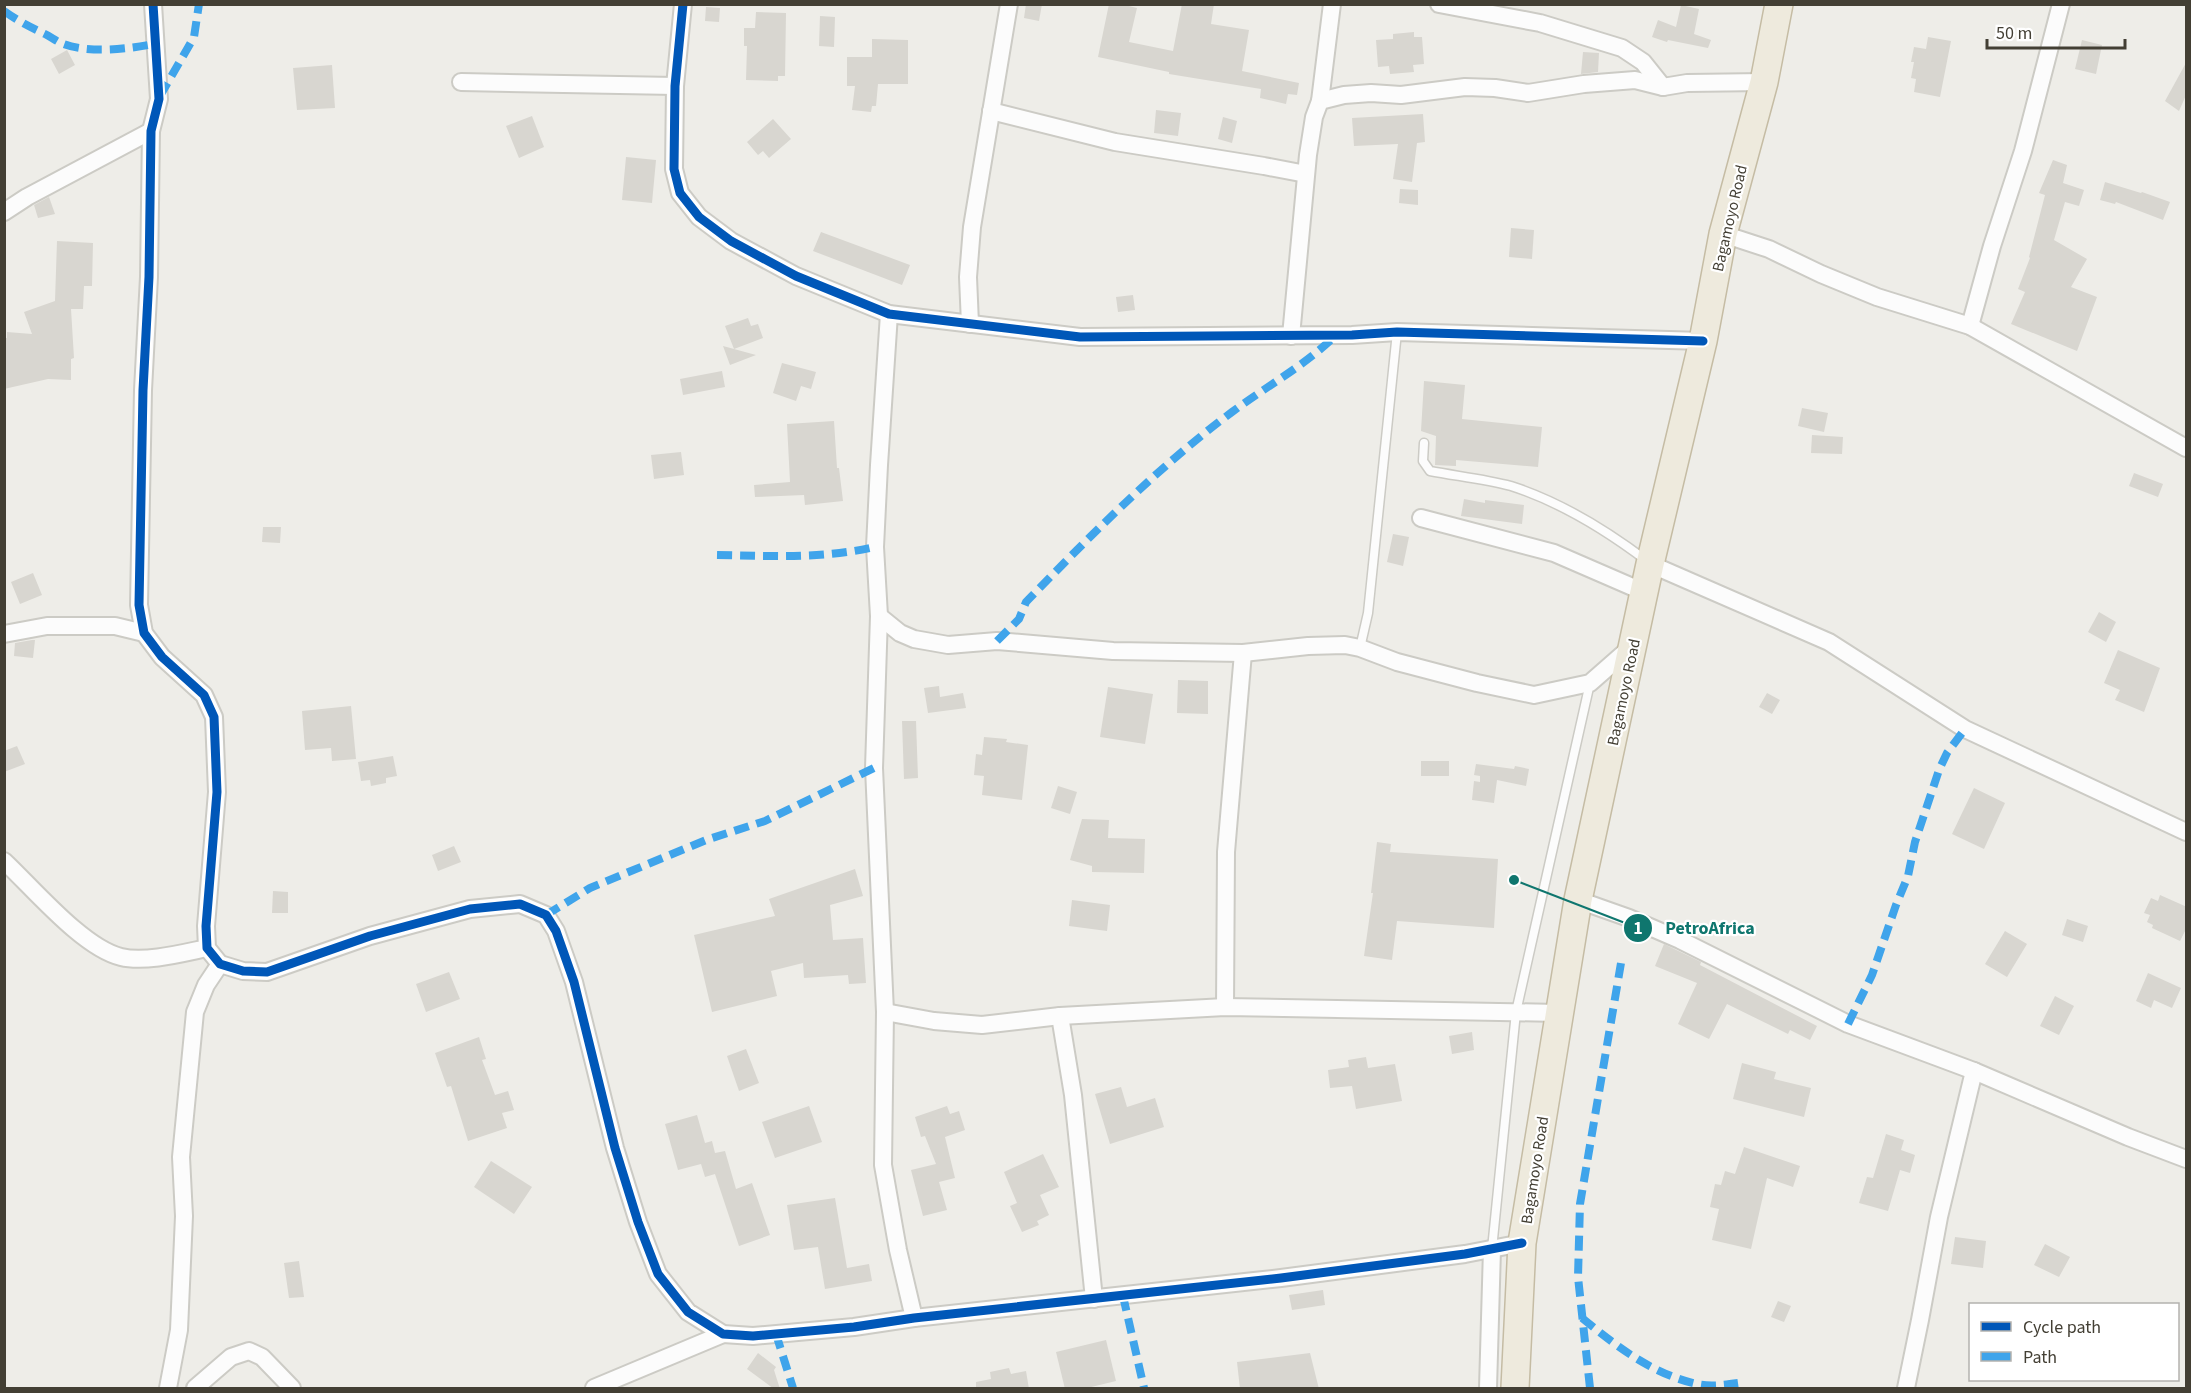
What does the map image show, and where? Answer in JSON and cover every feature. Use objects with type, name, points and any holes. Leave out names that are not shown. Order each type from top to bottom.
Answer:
[{"type":"highway","name":"Bagamoyo Road","points":[[1515,1389],[1522,1243],[1578,900],[1650,564],[1703,341],[1723,234],[1764,82],[1779,4]]},
{"type":"street","points":[[153,4],[159,99],[151,131],[149,277],[142,390],[139,605],[144,633],[162,657],[204,695],[214,717],[217,792],[206,926],[207,948],[220,964],[243,971],[267,972],[370,936],[470,909],[520,904],[546,915],[556,931],[574,982],[615,1148],[638,1222],[658,1274],[688,1312],[723,1334]]},
{"type":"street","points":[[683,4],[675,86],[674,169],[680,193],[699,217],[731,241],[796,276],[889,314],[1080,336],[1291,336],[1397,332],[1703,341]]},
{"type":"street","points":[[970,324],[968,277],[972,227],[1010,4]]},
{"type":"street","points":[[1291,336],[1306,174],[1314,117],[1320,101],[1332,4]]},
{"type":"street","points":[[1439,4],[1540,23],[1622,48],[1643,62],[1663,87]]},
{"type":"street","points":[[1970,326],[1992,246],[2024,151],[2061,4]]},
{"type":"street","points":[[1320,101],[1344,95],[1371,93],[1401,95],[1465,87],[1495,88],[1528,93],[1584,84],[1635,80],[1663,87],[1687,83],[1764,82]]},
{"type":"street","points":[[461,82],[675,86]]},
{"type":"street","points":[[991,111],[1115,142],[1306,174]]},
{"type":"street","points":[[4,212],[27,197],[151,131]]},
{"type":"street","points":[[1723,234],[1769,249],[1877,297],[1970,326],[2187,448]]},
{"type":"street","points":[[889,314],[875,547],[879,616],[874,768],[885,1012],[883,1164],[898,1250],[914,1318]]},
{"type":"street","points":[[1421,518],[1554,553],[1644,592]]},
{"type":"street","points":[[1650,564],[1829,642],[1965,729],[2187,832]]},
{"type":"street","points":[[879,616],[900,633],[929,643],[948,645],[998,641],[1113,651],[1243,653],[1329,645],[1360,648],[1397,662],[1533,695],[1590,683],[1633,645]]},
{"type":"street","points":[[4,634],[47,626],[115,626],[144,633]]},
{"type":"street","points":[[1225,1007],[1226,852],[1243,653]]},
{"type":"street","points":[[4,861],[74,929],[102,949],[121,957],[165,957],[207,948]]},
{"type":"street","points":[[1578,900],[1629,918],[1680,940],[1848,1024],[1974,1071],[2127,1137],[2187,1159]]},
{"type":"street","points":[[168,1389],[179,1330],[184,1216],[181,1157],[195,1012],[206,985],[220,964]]},
{"type":"street","points":[[885,1012],[934,1021],[982,1025],[1060,1016],[1225,1007],[1559,1012]]},
{"type":"street","points":[[1060,1016],[1073,1095],[1094,1299]]},
{"type":"street","points":[[1905,1389],[1939,1217],[1974,1071]]},
{"type":"street","points":[[594,1389],[723,1334],[753,1336],[854,1327],[914,1318],[1281,1278],[1522,1243]]},
{"type":"street","points":[[1488,1389],[1492,1249]]},
{"type":"street","points":[[195,1389],[231,1358],[249,1351],[262,1358],[292,1389]]},
{"type":"lane","points":[[1360,648],[1368,613],[1397,332]]},
{"type":"lane","points":[[1424,443],[1423,461],[1430,471],[1510,486],[1565,508],[1613,536],[1650,564]]},
{"type":"lane","points":[[1492,1249],[1516,1012],[1590,683]]},
{"type":"building","points":[[1026,4],[1042,4],[1039,21],[1024,18]]},
{"type":"building","points":[[1109,4],[1137,8],[1129,42],[1173,51],[1182,4],[1214,4],[1211,24],[1249,30],[1242,71],[1299,83],[1297,95],[1288,94],[1286,104],[1260,98],[1261,89],[1169,74],[1169,72],[1098,57]]},
{"type":"building","points":[[1681,5],[1699,9],[1694,34],[1711,40],[1708,48],[1668,40],[1667,42],[1652,37],[1658,20],[1676,27]]},
{"type":"building","points":[[706,7],[720,8],[719,22],[705,21]]},
{"type":"building","points":[[756,12],[786,13],[785,76],[778,76],[778,81],[746,80],[747,46],[744,46],[744,28],[755,28]]},
{"type":"building","points":[[820,16],[835,17],[834,47],[819,46]]},
{"type":"building","points":[[1414,32],[1414,37],[1422,37],[1424,64],[1413,65],[1414,72],[1390,74],[1389,66],[1378,67],[1376,40],[1393,39],[1393,34]]},
{"type":"building","points":[[1928,37],[1951,41],[1940,97],[1914,92],[1916,79],[1911,78],[1914,47],[1926,49]]},
{"type":"building","points":[[872,39],[908,40],[908,84],[878,84],[876,106],[872,106],[871,112],[852,110],[855,86],[847,86],[847,57],[872,57]]},
{"type":"building","points":[[2082,40],[2102,45],[2096,74],[2075,69]]},
{"type":"building","points":[[67,50],[75,65],[59,74],[51,59]]},
{"type":"building","points":[[1583,52],[1599,53],[1598,72],[1581,74]]},
{"type":"building","points":[[2187,61],[2187,93],[2179,111],[2165,101]]},
{"type":"building","points":[[332,65],[335,108],[297,110],[293,68]]},
{"type":"building","points":[[1156,110],[1181,113],[1178,136],[1154,133]]},
{"type":"building","points":[[1423,114],[1425,142],[1417,143],[1412,182],[1393,179],[1398,144],[1354,146],[1352,118]]},
{"type":"building","points":[[532,116],[544,147],[519,158],[506,126]]},
{"type":"building","points":[[1223,117],[1237,121],[1232,143],[1218,139]]},
{"type":"building","points":[[773,119],[791,139],[769,158],[763,151],[758,155],[747,142]]},
{"type":"building","points":[[626,157],[656,160],[652,203],[622,200]]},
{"type":"building","points":[[2053,160],[2067,165],[2063,183],[2084,190],[2079,206],[2065,202],[2054,240],[2087,259],[2071,287],[2097,297],[2077,351],[2011,324],[2025,292],[2018,289],[2030,258],[2045,195],[2039,193]]},
{"type":"building","points":[[2105,182],[2170,202],[2163,220],[2116,202],[2115,204],[2100,200]]},
{"type":"building","points":[[1400,189],[1418,190],[1418,205],[1399,203]]},
{"type":"building","points":[[49,197],[55,214],[38,218],[34,205]]},
{"type":"building","points":[[1511,228],[1534,230],[1532,259],[1509,257]]},
{"type":"building","points":[[821,232],[910,265],[902,285],[813,251]]},
{"type":"building","points":[[57,241],[93,243],[92,286],[84,286],[83,309],[71,309],[74,358],[71,359],[71,380],[48,379],[4,389],[4,338],[7,338],[7,332],[32,334],[24,312],[55,301]]},
{"type":"building","points":[[1133,295],[1135,310],[1118,312],[1116,297]]},
{"type":"building","points":[[748,318],[751,326],[758,324],[763,338],[734,349],[725,326]]},
{"type":"building","points":[[723,346],[756,355],[730,365]]},
{"type":"building","points":[[782,363],[816,372],[811,389],[801,386],[796,401],[773,393]]},
{"type":"building","points":[[722,371],[725,387],[683,395],[680,379]]},
{"type":"building","points":[[1424,381],[1465,385],[1462,419],[1542,427],[1538,467],[1456,460],[1456,466],[1435,465],[1436,436],[1421,431]]},
{"type":"building","points":[[1802,408],[1828,413],[1824,432],[1798,426]]},
{"type":"building","points":[[834,421],[837,468],[839,468],[843,501],[805,505],[804,495],[755,497],[754,485],[790,482],[787,424]]},
{"type":"building","points":[[1812,435],[1843,437],[1842,454],[1811,453]]},
{"type":"building","points":[[681,452],[684,475],[654,479],[651,455]]},
{"type":"building","points":[[2134,473],[2163,484],[2158,497],[2129,486]]},
{"type":"building","points":[[1464,499],[1485,503],[1485,500],[1524,505],[1522,524],[1461,516]]},
{"type":"building","points":[[263,527],[281,527],[280,543],[262,542]]},
{"type":"building","points":[[1393,534],[1409,537],[1403,566],[1387,562]]},
{"type":"building","points":[[33,573],[42,595],[20,604],[11,582]]},
{"type":"building","points":[[2099,612],[2116,622],[2106,642],[2088,632]]},
{"type":"building","points":[[35,640],[33,658],[14,656],[15,643]]},
{"type":"building","points":[[2118,650],[2160,668],[2144,712],[2115,700],[2120,690],[2104,683]]},
{"type":"building","points":[[1178,680],[1208,681],[1208,714],[1177,713]]},
{"type":"building","points":[[939,686],[940,697],[963,693],[966,708],[928,713],[924,688]]},
{"type":"building","points":[[1108,687],[1153,694],[1145,744],[1100,737]]},
{"type":"building","points":[[1767,693],[1780,700],[1772,714],[1759,707]]},
{"type":"building","points":[[351,706],[356,759],[332,761],[331,748],[305,750],[302,711]]},
{"type":"building","points":[[902,721],[916,721],[918,778],[904,779]]},
{"type":"building","points":[[984,737],[1007,739],[1006,742],[1028,745],[1022,800],[982,795],[984,776],[974,775],[976,754],[982,755]]},
{"type":"building","points":[[17,746],[25,764],[4,772],[4,751]]},
{"type":"building","points":[[393,756],[397,776],[386,778],[386,783],[371,786],[370,780],[361,781],[358,762]]},
{"type":"building","points":[[1421,761],[1449,761],[1449,776],[1421,776]]},
{"type":"building","points":[[1476,764],[1529,769],[1526,786],[1497,780],[1494,803],[1472,800],[1474,781],[1480,782],[1480,776],[1474,775]]},
{"type":"building","points":[[1058,786],[1077,792],[1070,814],[1051,808]]},
{"type":"building","points":[[1974,788],[2005,803],[1984,849],[1952,834]]},
{"type":"building","points":[[1082,819],[1109,820],[1108,838],[1145,839],[1144,873],[1092,872],[1092,866],[1070,860]]},
{"type":"building","points":[[1377,842],[1391,844],[1390,852],[1498,859],[1494,928],[1397,921],[1392,960],[1364,956],[1373,893],[1371,893]]},
{"type":"building","points":[[454,846],[461,862],[438,871],[432,855]]},
{"type":"building","points":[[855,869],[863,896],[830,905],[833,940],[863,938],[866,983],[849,984],[848,975],[804,978],[803,963],[771,971],[777,996],[712,1012],[694,935],[775,916],[769,899]]},
{"type":"building","points":[[273,891],[288,892],[288,913],[272,913]]},
{"type":"building","points":[[2160,895],[2187,907],[2187,927],[2180,941],[2152,928],[2153,925],[2147,922],[2150,915],[2144,913],[2151,898],[2158,901]]},
{"type":"building","points":[[1072,900],[1110,905],[1107,931],[1069,926]]},
{"type":"building","points":[[2067,919],[2088,926],[2083,942],[2062,935]]},
{"type":"building","points":[[2005,931],[2027,944],[2007,977],[1985,964]]},
{"type":"building","points":[[1664,944],[1817,1026],[1810,1040],[1790,1030],[1788,1034],[1727,1004],[1709,1039],[1678,1024],[1697,983],[1655,966]]},
{"type":"building","points":[[449,972],[460,999],[426,1012],[416,984]]},
{"type":"building","points":[[2148,973],[2181,988],[2172,1008],[2154,1000],[2151,1008],[2136,1001]]},
{"type":"building","points":[[2055,996],[2074,1006],[2059,1035],[2040,1026]]},
{"type":"building","points":[[1472,1032],[1474,1050],[1452,1054],[1449,1036]]},
{"type":"building","points":[[479,1037],[486,1059],[482,1060],[495,1095],[508,1091],[514,1110],[502,1113],[507,1128],[468,1141],[451,1086],[447,1087],[435,1053]]},
{"type":"building","points":[[746,1049],[759,1083],[739,1091],[727,1056]]},
{"type":"building","points":[[1366,1057],[1368,1068],[1395,1064],[1402,1101],[1356,1109],[1352,1086],[1330,1088],[1328,1070],[1349,1067],[1348,1060]]},
{"type":"building","points":[[1742,1063],[1776,1072],[1774,1079],[1811,1088],[1804,1117],[1733,1099]]},
{"type":"building","points":[[1121,1087],[1127,1107],[1155,1098],[1164,1127],[1110,1144],[1095,1094]]},
{"type":"building","points":[[809,1106],[822,1142],[775,1158],[762,1122]]},
{"type":"building","points":[[947,1106],[950,1114],[959,1111],[965,1130],[945,1137],[955,1178],[939,1182],[947,1210],[923,1216],[911,1170],[936,1164],[925,1136],[921,1137],[915,1117]]},
{"type":"building","points":[[697,1115],[705,1143],[712,1141],[715,1153],[725,1151],[736,1189],[752,1183],[770,1235],[739,1246],[715,1174],[705,1177],[701,1164],[678,1170],[665,1124]]},
{"type":"building","points":[[1886,1134],[1904,1140],[1901,1150],[1915,1155],[1910,1173],[1900,1170],[1888,1211],[1859,1203],[1867,1177],[1873,1178]]},
{"type":"building","points":[[1744,1147],[1800,1166],[1793,1187],[1767,1178],[1751,1249],[1712,1240],[1719,1209],[1710,1207],[1715,1184],[1721,1185],[1725,1171],[1735,1174]]},
{"type":"building","points":[[1043,1154],[1059,1187],[1040,1195],[1049,1215],[1037,1221],[1039,1225],[1022,1232],[1010,1206],[1017,1203],[1004,1172]]},
{"type":"building","points":[[491,1161],[532,1187],[514,1214],[474,1187]]},
{"type":"building","points":[[835,1198],[847,1268],[869,1264],[872,1281],[825,1289],[818,1247],[794,1250],[787,1205]]},
{"type":"building","points":[[1955,1237],[1986,1241],[1983,1268],[1951,1264]]},
{"type":"building","points":[[2045,1244],[2070,1257],[2059,1277],[2034,1265]]},
{"type":"building","points":[[299,1261],[304,1297],[289,1298],[284,1263]]},
{"type":"building","points":[[1323,1290],[1325,1305],[1292,1310],[1289,1295]]},
{"type":"building","points":[[1778,1301],[1791,1306],[1784,1322],[1771,1317]]},
{"type":"building","points":[[1106,1340],[1116,1381],[1083,1389],[1065,1389],[1056,1352]]},
{"type":"building","points":[[758,1353],[776,1367],[774,1370],[780,1389],[774,1389],[747,1369]]},
{"type":"building","points":[[1310,1353],[1319,1389],[1240,1389],[1237,1362]]},
{"type":"building","points":[[1009,1368],[1011,1374],[1026,1371],[1029,1389],[976,1389],[976,1382],[991,1379],[990,1372]]},
{"type":"marked path","points":[[160,96],[194,37],[199,4]]},
{"type":"marked path","points":[[4,11],[57,41],[71,46],[107,50],[154,44]]},
{"type":"marked path","points":[[997,641],[1019,619],[1026,602],[1151,479],[1204,433],[1298,366],[1335,336]]},
{"type":"marked path","points":[[717,555],[816,555],[875,547]]},
{"type":"marked path","points":[[1848,1024],[1872,975],[1908,876],[1915,842],[1939,770],[1947,753],[1965,729]]},
{"type":"marked path","points":[[546,915],[590,888],[706,840],[765,821],[874,768]]},
{"type":"marked path","points":[[1590,1388],[1578,1277],[1580,1204],[1621,963]]},
{"type":"marked path","points":[[1123,1296],[1144,1388]]},
{"type":"marked path","points":[[1582,1318],[1621,1349],[1665,1373],[1702,1385],[1738,1383]]},
{"type":"marked path","points":[[776,1334],[793,1388]]},
{"type":"cycle path","points":[[153,4],[159,99],[151,131],[139,605],[144,633],[162,657],[204,695],[214,717],[217,792],[206,926],[207,948],[220,964],[243,971],[267,972],[370,936],[470,909],[520,904],[546,915],[556,931],[574,982],[615,1148],[638,1222],[658,1274],[688,1312],[723,1334],[753,1336],[854,1327],[914,1318],[1281,1278],[1465,1254],[1522,1243]]},
{"type":"cycle path","points":[[683,4],[675,86],[674,169],[680,193],[699,217],[731,241],[796,276],[889,314],[1080,337],[1352,335],[1397,332],[1703,341]]},
{"type":"place","name":"PetroAfrica","points":[[1514,880]]}]
